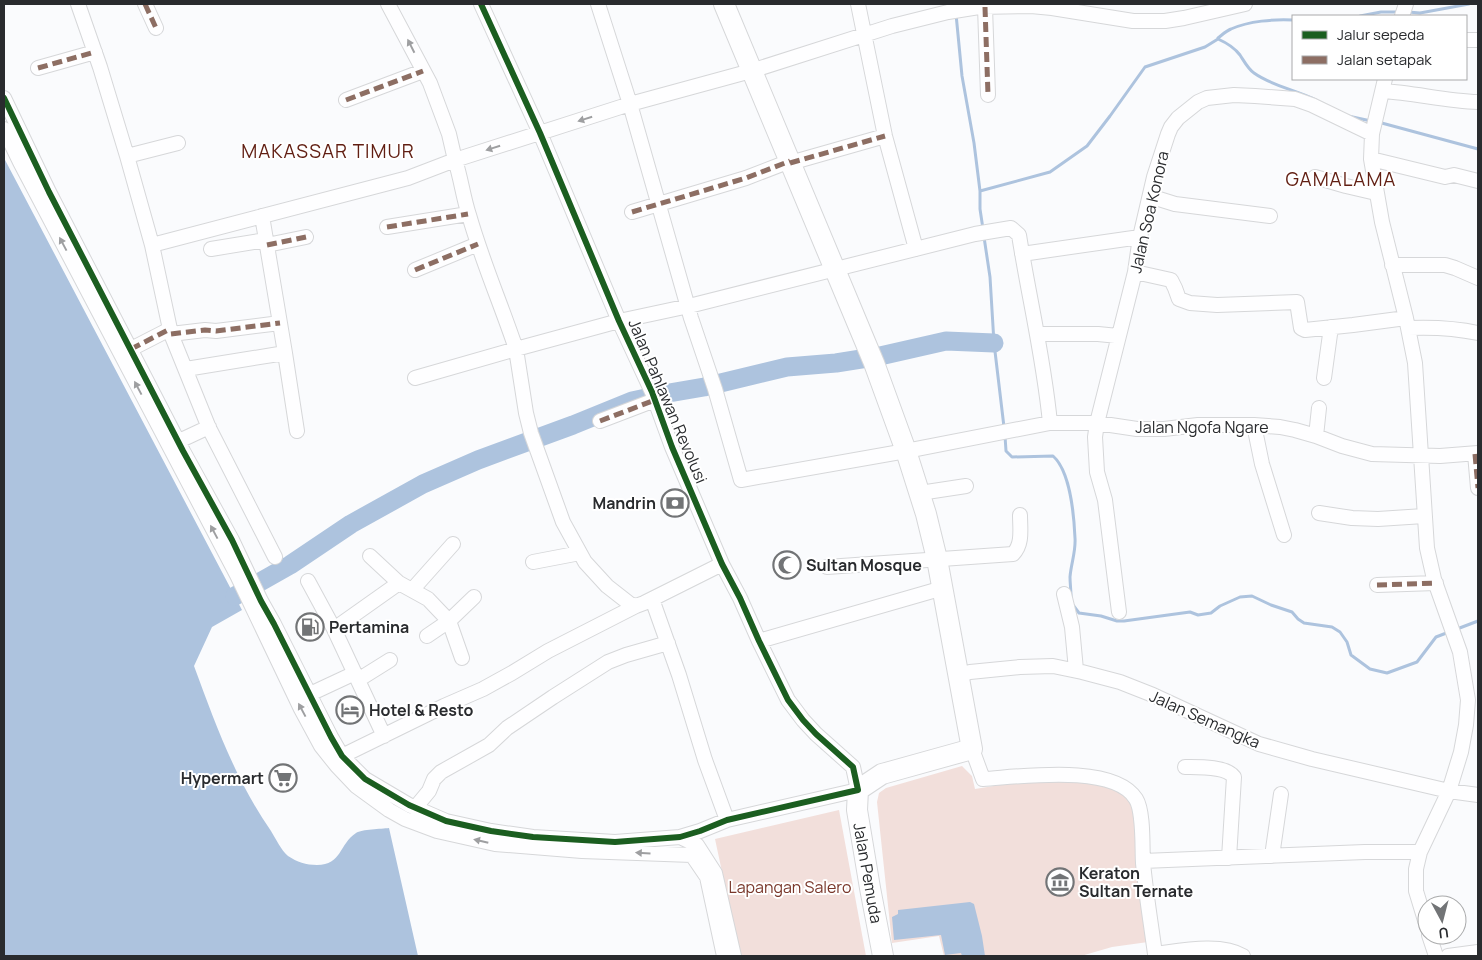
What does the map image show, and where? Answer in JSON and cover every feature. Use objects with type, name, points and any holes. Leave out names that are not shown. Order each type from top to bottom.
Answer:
[{"type":"highway","points":[[724,4],[835,268],[872,359],[906,451],[920,493],[937,560],[960,675],[972,749],[882,774],[858,790]]},
{"type":"highway","name":"Jalan Pemuda","points":[[858,790],[858,810],[883,956]]},
{"type":"street","points":[[78,4],[127,156],[152,245],[169,332],[225,462],[250,505],[275,557]]},
{"type":"street","points":[[144,4],[156,28]]},
{"type":"street","points":[[388,4],[424,71],[443,116],[468,214],[516,349],[531,433],[564,522],[585,562],[607,586],[630,604],[636,606]]},
{"type":"street","name":"Jalan Pahlawan Revolusi","points":[[481,4],[540,133],[619,321],[654,396],[672,447],[722,564],[740,598],[759,642],[788,700],[803,720],[821,739],[853,767]]},
{"type":"street","points":[[598,4],[630,104],[691,318],[713,385],[740,480],[906,451]]},
{"type":"street","points":[[858,4],[885,136],[916,249]]},
{"type":"street","points":[[152,245],[408,178],[455,160],[630,104],[751,71],[892,26],[954,11],[985,7],[1053,6],[1133,21],[1165,21],[1245,4]]},
{"type":"street","points":[[985,7],[988,95]]},
{"type":"street","points":[[38,68],[95,52]]},
{"type":"street","points":[[346,100],[424,71]]},
{"type":"street","points":[[1417,895],[1416,869],[1420,852],[1449,791],[1461,752],[1468,700],[1462,660],[1436,583],[1427,548],[1415,362],[1376,192],[1371,159],[1374,125],[1384,85],[1405,92],[1478,102]]},
{"type":"street","name":"Jalan Soa Konora","points":[[1119,612],[1105,500],[1097,472],[1095,437],[1135,272],[1148,199],[1171,127],[1178,118],[1198,102],[1207,98],[1234,95],[1296,100],[1374,125]]},
{"type":"street","points":[[4,98],[49,192],[134,348],[178,441],[232,540],[242,573]]},
{"type":"street","points":[[4,130],[242,573],[287,680],[325,739],[365,779],[437,831],[495,844],[582,851],[696,844],[727,820],[858,790],[853,767],[882,774]]},
{"type":"street","points":[[632,212],[746,178],[790,162],[885,136]]},
{"type":"street","points":[[127,156],[178,143]]},
{"type":"street","points":[[1371,159],[1445,177],[1454,175],[1478,181]]},
{"type":"street","points":[[1315,177],[1376,192]]},
{"type":"street","points":[[1148,199],[1159,199],[1175,204],[1270,216]]},
{"type":"street","points":[[387,227],[468,214]]},
{"type":"street","points":[[262,216],[297,430]]},
{"type":"street","points":[[415,378],[619,321],[689,306],[975,234],[1011,228],[1018,235],[1022,254],[1030,305],[1038,334],[1050,423]]},
{"type":"street","points":[[211,249],[267,243],[306,236]]},
{"type":"street","points":[[1022,254],[1140,237]]},
{"type":"street","points":[[415,270],[478,244]]},
{"type":"street","points":[[1392,265],[1444,265],[1478,278]]},
{"type":"street","points":[[1135,272],[1171,280],[1180,300],[1190,303],[1217,305],[1298,303],[1302,328],[1305,330],[1407,323],[1461,329],[1478,333]]},
{"type":"street","points":[[134,348],[169,332],[216,331],[280,323]]},
{"type":"street","points":[[1324,378],[1331,328]]},
{"type":"street","points":[[1038,334],[1118,336]]},
{"type":"street","points":[[186,369],[285,353]]},
{"type":"street","points":[[600,421],[654,396]]},
{"type":"street","points":[[1316,436],[1319,408]]},
{"type":"street","name":"Jalan Ngofa Ngare","points":[[906,451],[1050,423],[1097,423],[1137,429],[1164,429],[1198,425],[1280,427],[1316,436],[1342,446],[1372,454],[1440,456],[1476,454]]},
{"type":"street","points":[[1254,425],[1262,464],[1284,536]]},
{"type":"street","points":[[178,441],[209,427]]},
{"type":"street","points":[[1476,454],[1478,488]]},
{"type":"street","points":[[920,493],[966,486]]},
{"type":"street","points":[[1319,513],[1369,519],[1424,516]]},
{"type":"street","points":[[827,567],[1013,554],[1016,552],[1020,542],[1020,515]]},
{"type":"street","points":[[412,590],[453,544]]},
{"type":"street","points":[[533,562],[580,553]]},
{"type":"street","points":[[370,556],[399,583],[428,599],[449,621],[462,658]]},
{"type":"street","points":[[342,756],[483,689],[563,643],[722,564]]},
{"type":"street","points":[[308,581],[334,630],[384,736]]},
{"type":"street","points":[[334,630],[399,583]]},
{"type":"street","points":[[1377,585],[1436,583]]},
{"type":"street","points":[[759,642],[943,588]]},
{"type":"street","points":[[1064,594],[1072,627],[1076,670]]},
{"type":"street","points":[[427,636],[449,621],[474,597]]},
{"type":"street","points":[[652,599],[705,760],[727,820]]},
{"type":"street","points":[[256,603],[310,694],[325,739],[337,766],[356,786],[389,810],[409,810],[491,831],[533,837],[615,842],[680,837],[696,844],[715,873],[734,956]]},
{"type":"street","points":[[409,810],[430,791],[434,778],[441,772],[488,744],[507,728],[553,697],[608,662],[668,643]]},
{"type":"street","points":[[310,694],[357,677],[390,660]]},
{"type":"street","name":"Jalan Semangka","points":[[960,675],[970,672],[1020,667],[1053,666],[1076,670],[1120,682],[1259,744],[1312,759],[1449,791],[1478,795]]},
{"type":"street","points":[[972,749],[983,779],[1041,774],[1068,775],[1114,783],[1130,792],[1137,800],[1142,826],[1143,861],[1155,954],[1206,949],[1228,950],[1243,956]]},
{"type":"street","points":[[1185,767],[1215,768],[1231,773],[1234,777],[1229,858]]},
{"type":"street","points":[[1272,856],[1281,794]]},
{"type":"street","points":[[696,844],[707,877],[724,956]]},
{"type":"street","points":[[1143,861],[1365,852],[1420,852]]},
{"type":"street","points":[[1437,956],[1478,952]]},
{"type":"green space","points":[[962,766],[972,776],[975,789],[1012,783],[1050,780],[1100,784],[1116,790],[1134,803],[1148,942],[1112,947],[1081,956],[944,956],[939,936],[892,943],[877,802],[879,793],[886,788]]},
{"type":"green space","name":"Lapangan Salero","points":[[839,810],[866,956],[740,956],[715,839]]},
{"type":"water","points":[[4,158],[242,610],[212,627],[194,666],[218,730],[247,792],[283,851],[291,858],[305,864],[317,865],[331,862],[356,833],[389,828],[418,956],[4,956]]},
{"type":"water","points":[[970,902],[974,904],[985,956],[962,956],[961,953],[945,955],[941,935],[894,940],[892,917],[898,914],[898,910]]},
{"type":"waterway","points":[[1408,12],[1420,13],[1469,4]]},
{"type":"waterway","points":[[1365,15],[1381,12],[1399,12]]},
{"type":"waterway","points":[[956,14],[962,76],[974,143],[983,229]]},
{"type":"waterway","points":[[1218,38],[1229,30],[1254,22],[1292,20]]},
{"type":"waterway","points":[[980,191],[1050,172],[1087,146],[1145,67],[1205,47],[1218,39],[1235,50],[1254,73],[1276,85],[1316,100]]},
{"type":"waterway","points":[[1348,116],[1371,121]]},
{"type":"waterway","points":[[1378,122],[1478,149]]},
{"type":"waterway","points":[[984,237],[990,277],[994,343],[1004,427]]},
{"type":"waterway","points":[[235,596],[290,565],[351,524],[423,484],[478,460],[632,401],[704,387],[787,367],[836,363],[880,356],[946,341],[994,343]]},
{"type":"waterway","points":[[1005,436],[1006,451],[1012,457],[1053,456],[1063,472],[1070,494],[1075,543],[1070,577],[1071,597]]},
{"type":"waterway","points":[[1073,605],[1079,613],[1124,621],[1190,612],[1198,615],[1211,613],[1220,606],[1240,597],[1252,596],[1292,612],[1304,623],[1332,627],[1340,632],[1347,642],[1351,655],[1370,669],[1387,673],[1417,662],[1436,637],[1449,632]]},
{"type":"waterway","points":[[1457,629],[1478,621]]},
{"type":"marked path","points":[[145,4],[156,28]]},
{"type":"marked path","points":[[985,7],[988,95]]},
{"type":"marked path","points":[[38,68],[95,52]]},
{"type":"marked path","points":[[346,100],[423,71]]},
{"type":"marked path","points":[[790,163],[885,136]]},
{"type":"marked path","points":[[632,212],[746,178],[790,161]]},
{"type":"marked path","points":[[387,227],[468,214]]},
{"type":"marked path","points":[[267,245],[306,237]]},
{"type":"marked path","points":[[415,270],[478,244]]},
{"type":"marked path","points":[[171,334],[205,330],[216,331],[280,323]]},
{"type":"marked path","points":[[131,349],[170,329]]},
{"type":"marked path","points":[[600,421],[655,400]]},
{"type":"marked path","points":[[1475,454],[1478,488]]},
{"type":"marked path","points":[[1377,585],[1436,583]]},
{"type":"cycle path","points":[[4,98],[49,192],[183,451],[232,540],[331,737],[342,756],[365,779],[409,805],[446,821],[491,831],[533,837],[615,842],[680,837],[727,820],[858,790],[853,767],[816,734],[788,700],[722,564],[672,447],[652,392],[619,321],[540,133],[481,4]]},
{"type":"place","name":"Mandrin","points":[[675,503]]},
{"type":"place","name":"Sultan Mosque","points":[[787,565]]},
{"type":"place","name":"Pertamina","points":[[310,627]]},
{"type":"place","name":"Hotel & Resto","points":[[350,710]]},
{"type":"place","name":"Hypermart","points":[[283,778]]},
{"type":"place","name":"Keraton Sultan Ternate","points":[[1060,882]]},
{"type":"district","name":"MAKASSAR TIMUR","points":[[328,151]]},
{"type":"district","name":"GAMALAMA","points":[[1341,179]]}]
